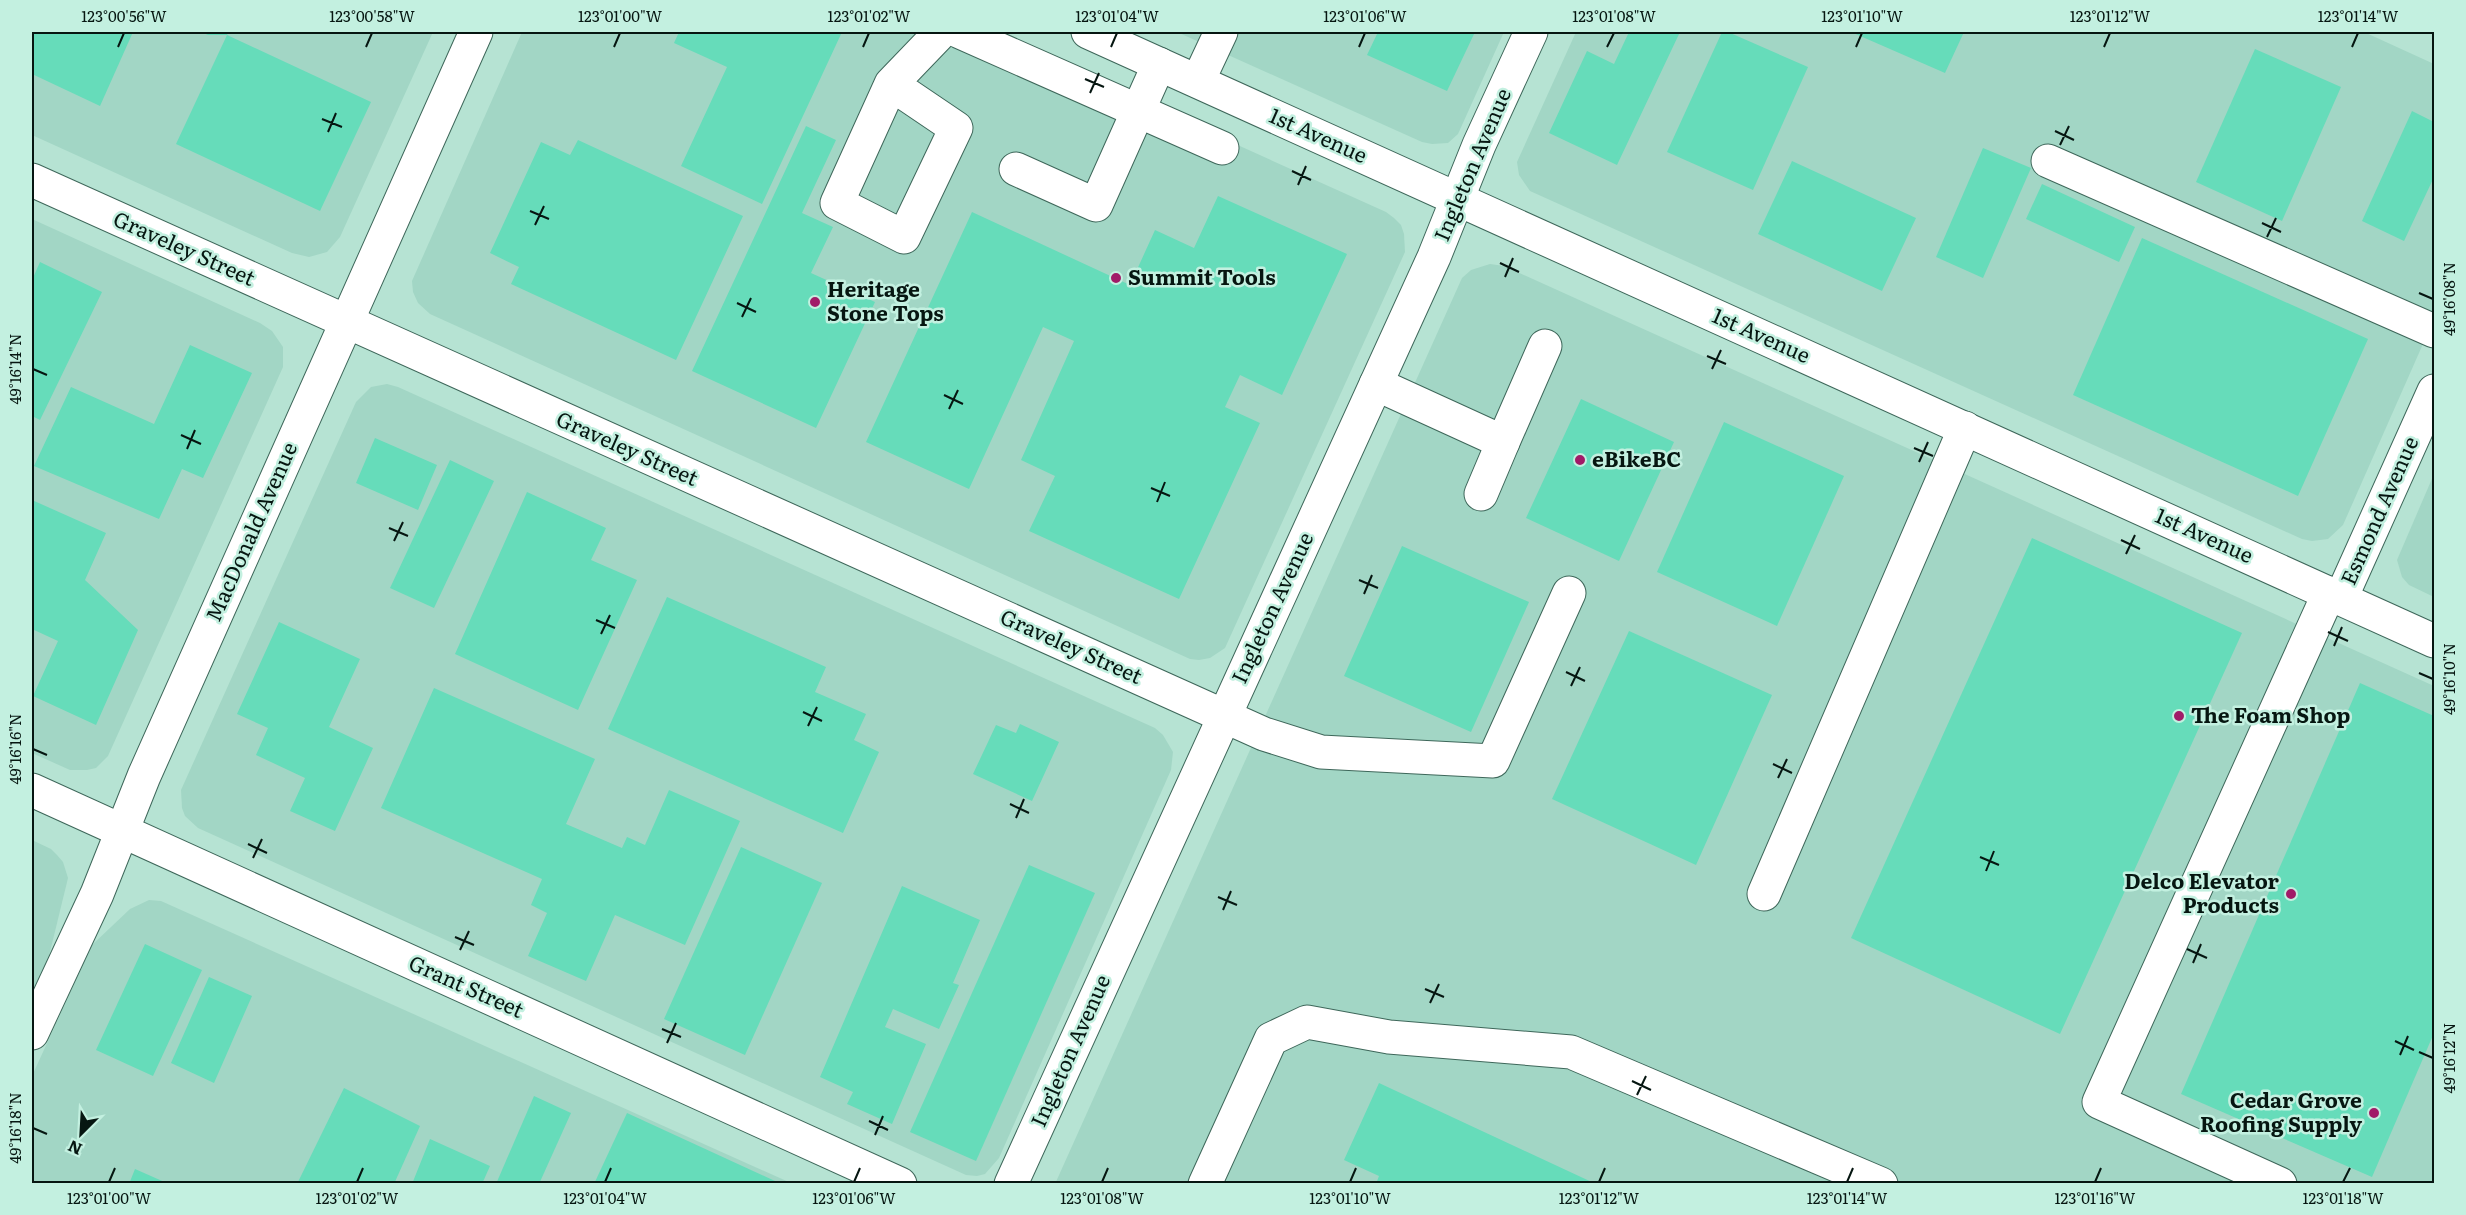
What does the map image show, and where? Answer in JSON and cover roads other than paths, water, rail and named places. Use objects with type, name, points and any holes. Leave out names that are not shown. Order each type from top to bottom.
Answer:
[{"type":"street","name":"MacDonald Avenue","points":[[32,1033],[97,894],[121,831],[476,32]]},
{"type":"street","points":[[891,84],[942,32]]},
{"type":"street","points":[[960,32],[1222,148]]},
{"type":"street","name":"1st Avenue","points":[[1088,32],[2434,641]]},
{"type":"street","points":[[1198,81],[1221,32]]},
{"type":"street","name":"Ingleton Avenue","points":[[1011,1184],[1434,257],[1479,145],[1531,32]]},
{"type":"street","points":[[1016,169],[1096,205],[1159,64]]},
{"type":"street","points":[[2048,161],[2434,331]]},
{"type":"street","name":"Graveley Street","points":[[32,180],[1223,716],[1264,734],[1321,752],[1493,761],[1569,593]]},
{"type":"street","points":[[1481,494],[1545,346]]},
{"type":"street","points":[[1376,384],[1503,442]]},
{"type":"street","name":"Esmond Avenue","points":[[2280,1184],[2099,1102],[2335,595],[2434,391]]},
{"type":"street","points":[[1764,894],[1965,428]]},
{"type":"street","name":"Grant Street","points":[[32,790],[900,1184]]},
{"type":"street","points":[[1205,1184],[1271,1039],[1307,1022],[1389,1037],[1571,1052],[1881,1184]]},
{"type":"place","name":"Summit Tools","points":[[1116,278]]},
{"type":"place","name":"Heritage Stone Tops","points":[[815,302]]},
{"type":"place","name":"eBikeBC","points":[[1580,460]]},
{"type":"place","name":"The Foam Shop","points":[[2179,716]]},
{"type":"place","name":"Delco Elevator Products","points":[[2291,894]]},
{"type":"place","name":"Cedar Grove Roofing Supply","points":[[2374,1113]]}]
